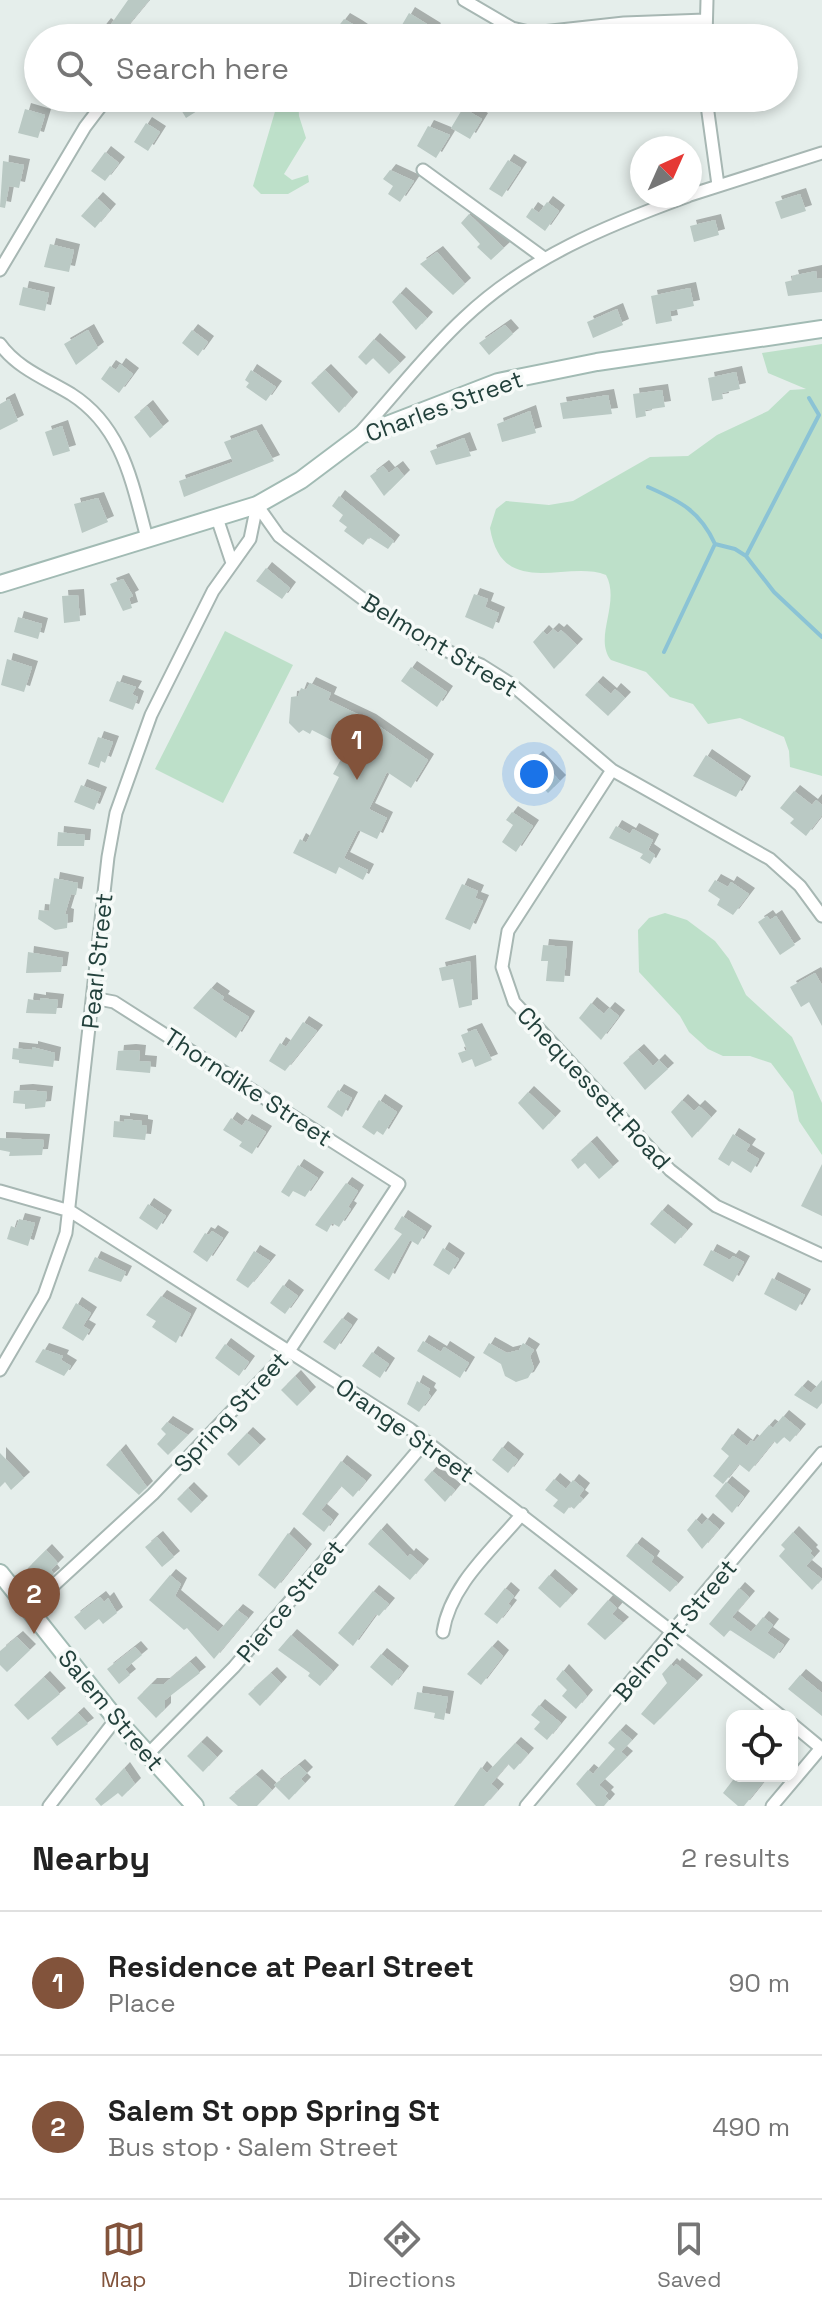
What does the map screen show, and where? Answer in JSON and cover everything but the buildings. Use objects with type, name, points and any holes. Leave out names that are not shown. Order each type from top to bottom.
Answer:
[{"type":"street","points":[[464,0],[505,24]]},
{"type":"street","points":[[705,24],[707,0]]},
{"type":"street","points":[[615,24],[705,20]]},
{"type":"street","points":[[0,270],[96,112]]},
{"type":"street","points":[[708,112],[718,185]]},
{"type":"street","points":[[702,191],[822,153]]},
{"type":"street","points":[[423,170],[544,258]]},
{"type":"street","points":[[354,439],[463,318],[504,285],[544,258],[605,228],[658,208]]},
{"type":"street","name":"Charles Street","points":[[0,584],[257,505],[301,480],[354,439],[465,393],[524,375],[822,329]]},
{"type":"street","points":[[0,344],[13,359],[79,400],[105,424],[120,448],[147,538]]},
{"type":"street","name":"Pearl Street","points":[[0,1370],[49,1284],[70,1211],[107,865],[116,813],[151,715],[199,618],[250,539],[257,505]]},
{"type":"street","name":"Belmont Street","points":[[257,505],[279,536],[419,638],[481,665],[511,684],[612,770],[756,849],[800,886],[822,916]]},
{"type":"street","points":[[217,518],[232,563]]},
{"type":"street","name":"Chequessett Road","points":[[612,770],[510,925],[502,955],[508,991],[534,1026],[693,1190],[737,1217],[822,1255]]},
{"type":"street","name":"Thorndike Street","points":[[93,998],[114,1002],[399,1184]]},
{"type":"street","name":"Spring Street","points":[[28,1609],[153,1494],[289,1351],[399,1184]]},
{"type":"street","name":"Orange Street","points":[[0,1191],[70,1211],[426,1441],[773,1710]]},
{"type":"street","name":"Pierce Street","points":[[147,1755],[234,1667],[426,1441]]},
{"type":"street","name":"Belmont Street","points":[[526,1806],[822,1453]]},
{"type":"street","points":[[443,1632],[446,1612],[454,1596],[522,1514]]},
{"type":"street","name":"Salem Street","points":[[0,1573],[116,1719],[195,1806]]},
{"type":"street","points":[[49,1806],[116,1719]]},
{"type":"street","points":[[772,1806],[821,1748],[798,1729]]},
{"type":"green space","points":[[275,112],[299,112],[306,138],[284,174],[292,180],[308,175],[309,182],[288,194],[261,194],[253,186]]},
{"type":"green space","points":[[822,344],[822,776],[790,767],[784,737],[740,718],[708,724],[693,704],[670,697],[646,672],[611,660],[605,641],[611,597],[606,575],[590,571],[522,571],[508,564],[497,550],[490,528],[496,509],[506,501],[549,505],[573,501],[650,457],[688,456],[717,435],[768,411],[790,390],[806,389],[768,373],[762,353]]},
{"type":"green space","points":[[225,631],[293,665],[223,803],[155,769]]},
{"type":"green space","points":[[665,913],[687,920],[715,941],[729,959],[746,995],[792,1037],[822,1103],[822,1155],[799,1121],[793,1092],[771,1063],[750,1056],[723,1056],[708,1049],[689,1032],[680,1016],[639,972],[638,930],[649,918]]},
{"type":"waterway","points":[[809,398],[819,415],[746,556],[774,592],[822,637]]},
{"type":"waterway","points":[[648,487],[688,508],[703,523],[715,544]]},
{"type":"waterway","points":[[664,652],[715,544],[735,549],[746,556]]},
{"type":"place","name":"Residence at Pearl Street","points":[[357,780]]},
{"type":"place","name":"Salem St opp Spring St","points":[[34,1634]]}]
